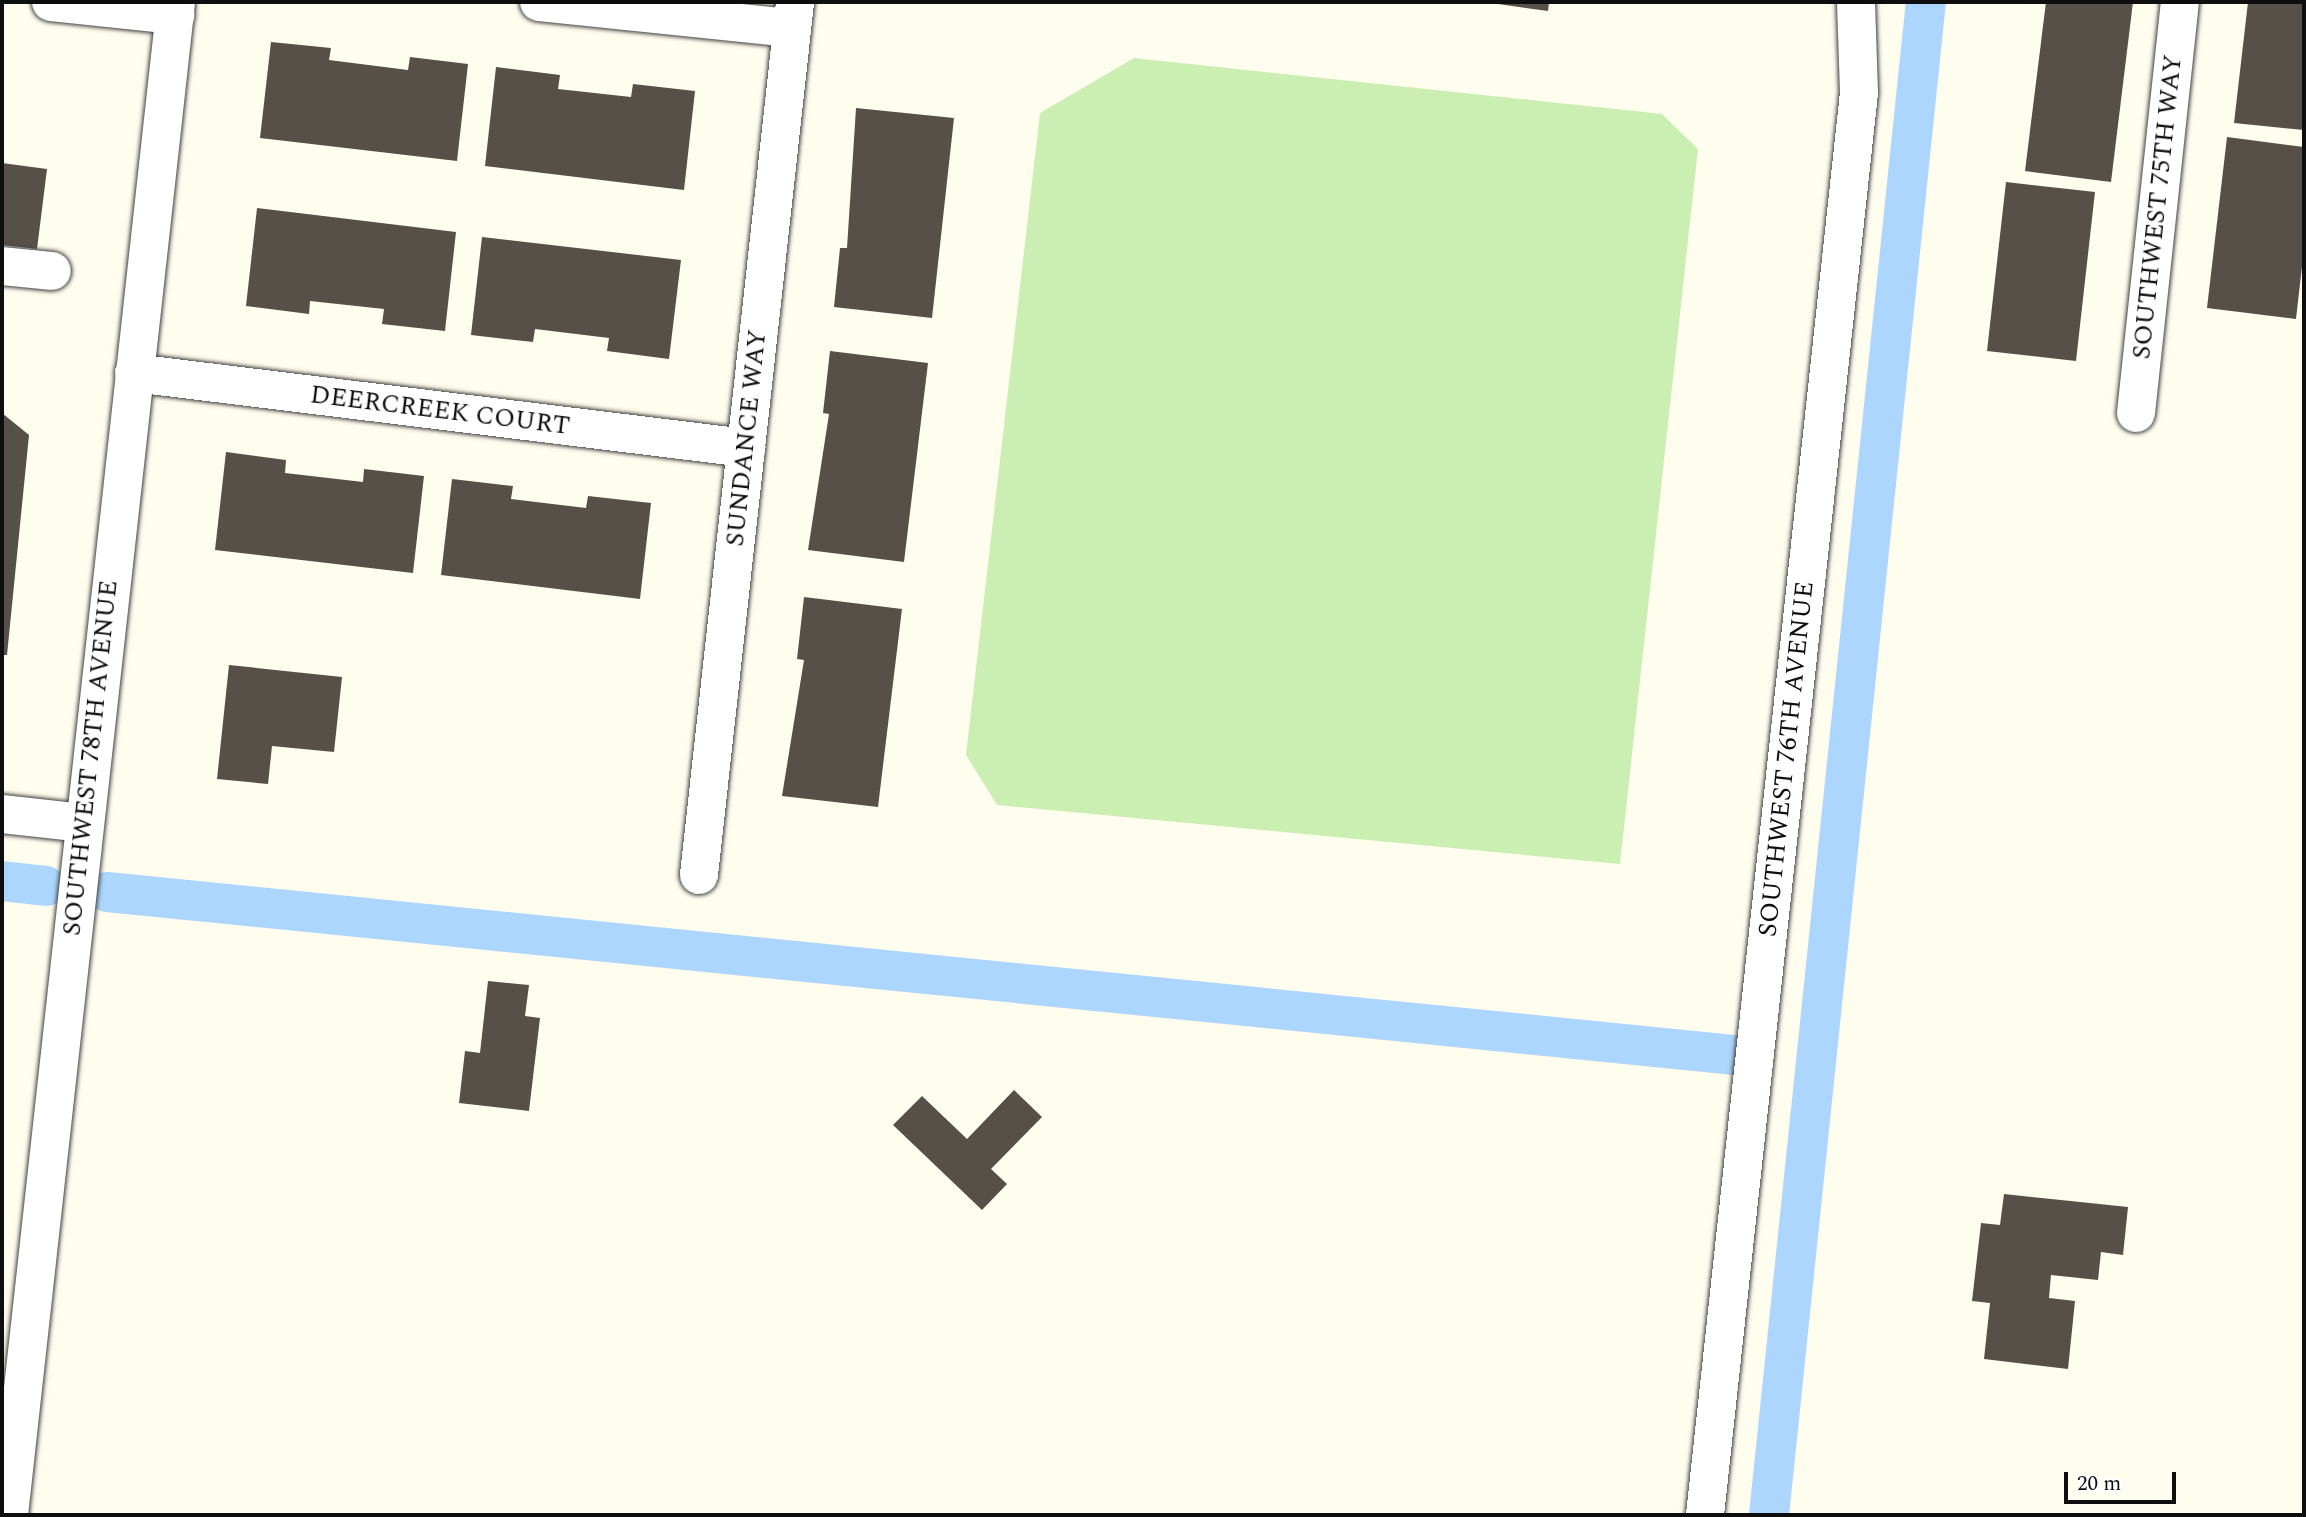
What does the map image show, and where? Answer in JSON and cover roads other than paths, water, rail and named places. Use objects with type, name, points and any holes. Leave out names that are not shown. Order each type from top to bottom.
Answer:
[{"type":"street","points":[[51,2],[175,9]]},
{"type":"street","points":[[539,2],[794,15]]},
{"type":"street","name":"SOUTHWEST 76TH AVENUE","points":[[1705,1515],[1859,93],[1856,2]]},
{"type":"street","name":"SOUTHWEST 75TH WAY","points":[[2136,412],[2180,2]]},
{"type":"street","name":"SOUTHWEST 78TH AVENUE","points":[[9,1515],[83,823],[175,9]]},
{"type":"street","name":"SUNDANCE WAY","points":[[699,875],[794,15]]},
{"type":"street","points":[[2,266],[52,271]]},
{"type":"street","name":"DEERCREEK COURT","points":[[134,373],[746,448]]},
{"type":"street","points":[[2,814],[83,823]]},
{"type":"waterway","points":[[1769,1515],[1926,2]]},
{"type":"waterway","points":[[2,881],[46,886]]},
{"type":"waterway","points":[[107,892],[1733,1055]]}]
